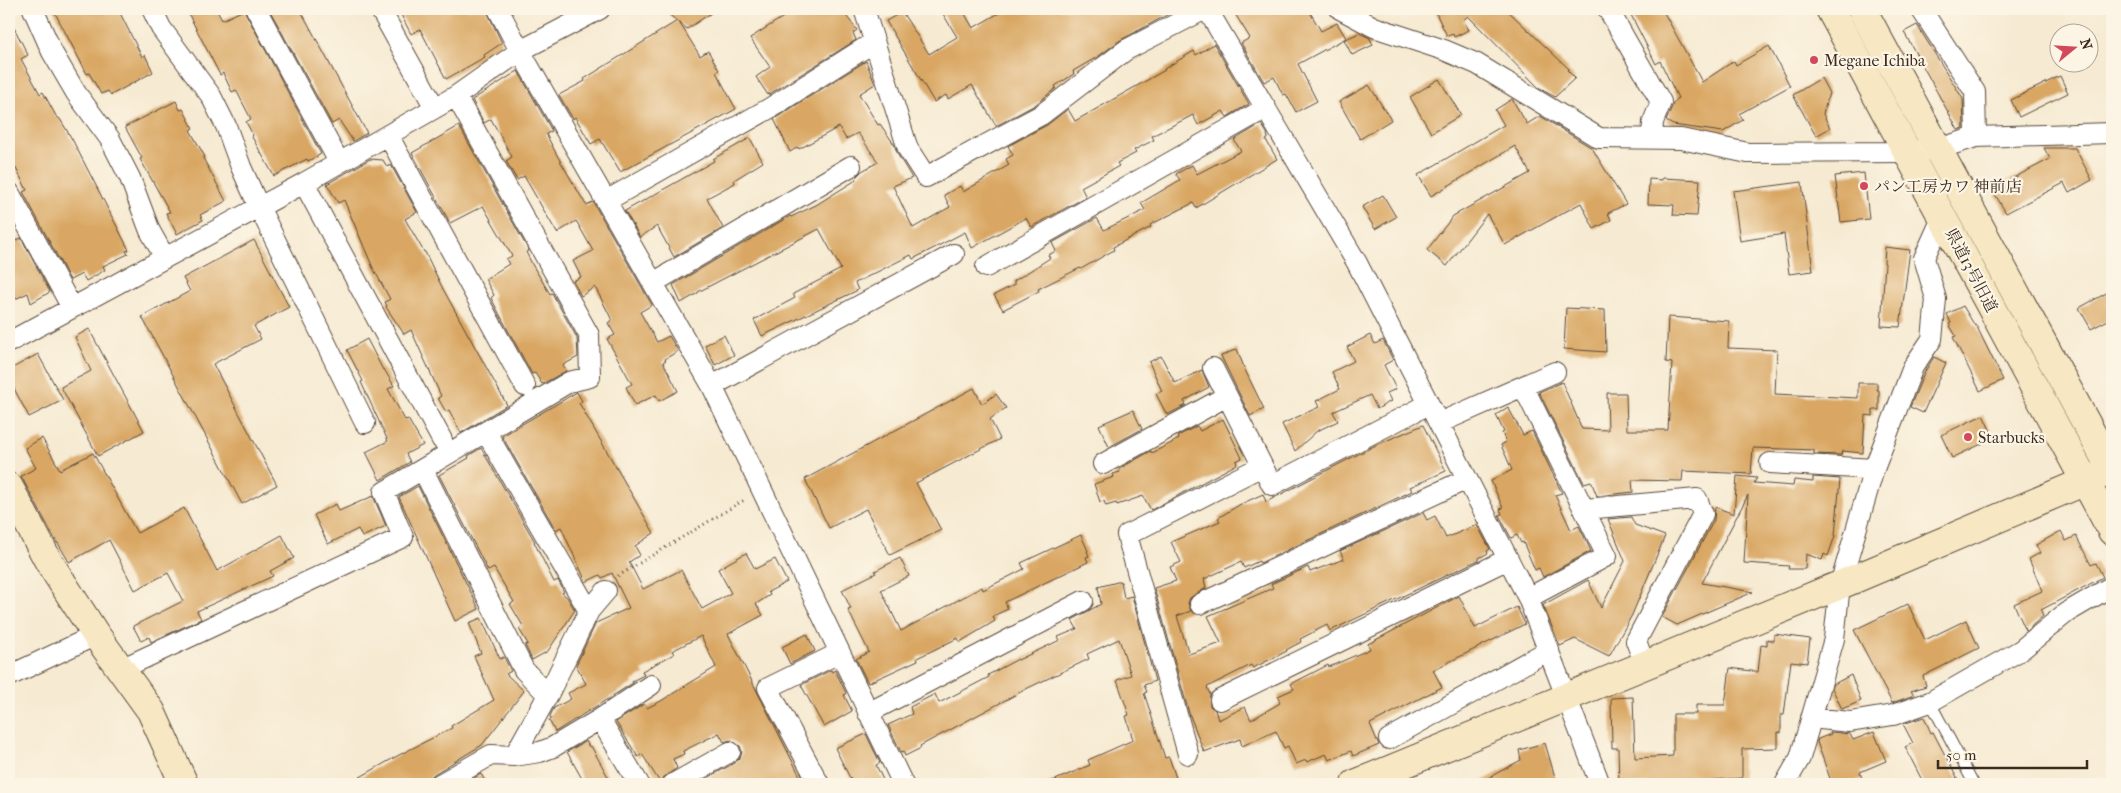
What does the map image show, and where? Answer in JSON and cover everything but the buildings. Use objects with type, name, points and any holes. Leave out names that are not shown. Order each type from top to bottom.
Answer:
[{"type":"street","points":[[33,9],[52,52],[76,93],[110,139],[130,178],[150,231],[165,258]]},
{"type":"street","points":[[152,9],[161,28],[211,96],[226,126],[241,167],[259,207],[365,423]]},
{"type":"street","points":[[256,9],[339,162]]},
{"type":"street","points":[[380,9],[435,108]]},
{"type":"street","points":[[498,9],[520,51],[712,386],[903,784]]},
{"type":"street","points":[[9,342],[304,183],[456,96],[520,51],[600,9]]},
{"type":"street","points":[[864,9],[908,149],[926,177],[1041,115],[1126,50],[1206,9],[1357,263],[1528,598],[1600,784]]},
{"type":"street","points":[[1340,9],[1374,27],[1444,50],[1477,64],[1599,138],[1681,139],[1748,153],[1907,152],[1938,150],[1976,138],[2112,134]]},
{"type":"street","points":[[1608,9],[1661,102],[1653,122],[1652,138]]},
{"type":"street","name":"県道13号旧道","points":[[1830,9],[2112,531]]},
{"type":"street","name":"県道13号旧道","points":[[1862,9],[2112,470]]},
{"type":"street","points":[[1921,9],[1975,92],[1976,138]]},
{"type":"street","points":[[606,201],[770,108],[874,42]]},
{"type":"street","points":[[121,669],[403,537],[384,492],[569,382],[590,377],[589,335],[456,96]]},
{"type":"street","points":[[986,267],[1266,108]]},
{"type":"street","points":[[388,135],[525,386]]},
{"type":"street","points":[[653,283],[851,166]]},
{"type":"street","points":[[304,183],[442,440]]},
{"type":"street","points":[[9,192],[72,308]]},
{"type":"street","points":[[1785,784],[1800,758],[1812,718],[1834,638],[1840,585],[1874,469],[1913,367],[1932,339],[1936,299],[1924,258],[1943,216]]},
{"type":"street","points":[[712,386],[954,254]]},
{"type":"street","points":[[1213,368],[1272,485],[1429,404]]},
{"type":"street","points":[[1439,423],[1555,372]]},
{"type":"street","points":[[1523,386],[1606,556],[1528,598]]},
{"type":"street","points":[[1103,464],[1227,396]]},
{"type":"street","points":[[486,432],[589,611]]},
{"type":"street","points":[[1770,463],[1874,469]]},
{"type":"street","points":[[1188,754],[1127,535],[1262,466]]},
{"type":"street","points":[[423,470],[524,670],[548,695]]},
{"type":"street","points":[[1355,784],[1840,585],[2112,470]]},
{"type":"street","points":[[1200,604],[1467,479]]},
{"type":"street","points":[[9,487],[49,562],[96,635],[151,711],[184,784]]},
{"type":"street","points":[[1585,510],[1697,498],[1702,514],[1636,641],[1645,665]]},
{"type":"street","points":[[1220,700],[1508,559]]},
{"type":"street","points":[[1812,718],[1850,722],[1893,715],[1930,702],[2022,650],[2066,613],[2112,586]]},
{"type":"street","points":[[514,756],[548,695],[589,611],[606,591]]},
{"type":"street","points":[[868,713],[1083,601]]},
{"type":"street","points":[[9,676],[96,635]]},
{"type":"street","points":[[1390,739],[1549,650]]},
{"type":"street","points":[[819,784],[768,688],[839,653]]},
{"type":"street","points":[[440,784],[491,756],[514,756],[540,752],[553,747],[651,685]]},
{"type":"street","points":[[600,719],[639,784]]},
{"type":"street","points":[[673,784],[730,752]]},
{"type":"lane","points":[[1930,702],[1974,784]]},
{"type":"path","points":[[606,591],[607,582],[761,490]]},
{"type":"place","name":"Megane Ichiba","points":[[1814,60]]},
{"type":"place","name":"パン工房カワ 神前店","points":[[1864,186]]},
{"type":"place","name":"Starbucks","points":[[1968,437]]}]
